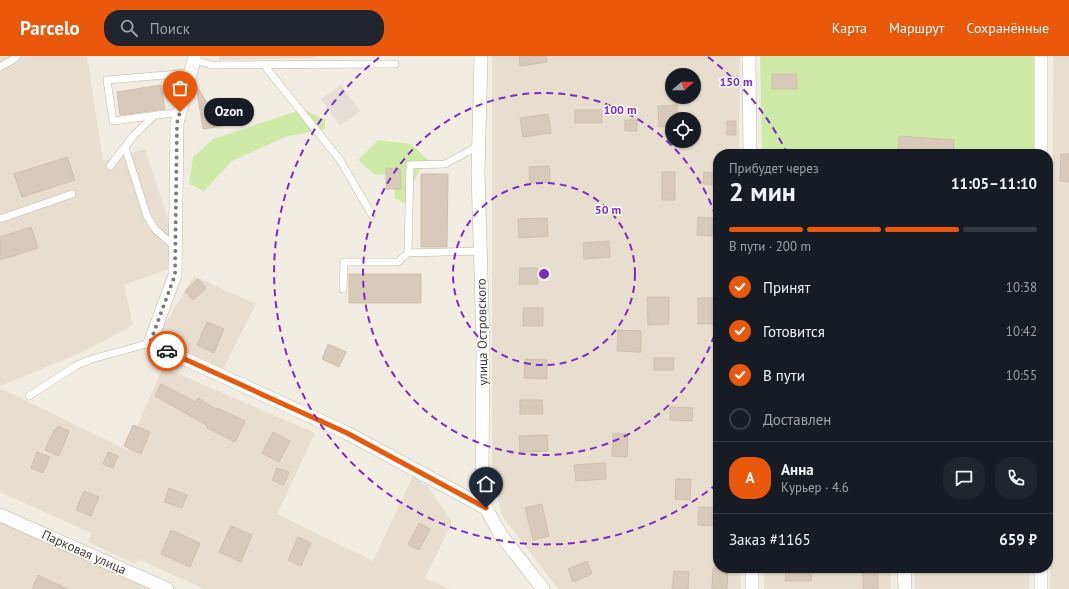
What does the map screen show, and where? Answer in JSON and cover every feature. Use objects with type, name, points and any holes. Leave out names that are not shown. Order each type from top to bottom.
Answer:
[{"type":"street","name":"улица Островского","points":[[481,56],[478,173],[483,342],[483,492],[486,508],[501,535],[543,589]]},
{"type":"street","points":[[749,56],[750,149]]},
{"type":"street","points":[[1041,56],[1041,149]]},
{"type":"street","points":[[193,63],[177,123],[175,275],[150,343],[347,433],[486,508]]},
{"type":"street","name":"Парковая улица","points":[[0,515],[167,589]]},
{"type":"street","points":[[752,573],[752,589]]},
{"type":"street","points":[[904,573],[905,589]]},
{"type":"street","points":[[1041,573],[1041,589]]},
{"type":"lane","points":[[0,67],[17,56]]},
{"type":"lane","points":[[180,112],[112,121],[107,80],[193,63],[212,65],[395,64]]},
{"type":"lane","points":[[264,64],[340,160],[372,215]]},
{"type":"lane","points":[[110,166],[134,136],[155,116]]},
{"type":"lane","points":[[343,289],[344,262],[398,262],[408,252],[410,165],[445,164],[478,146]]},
{"type":"lane","points":[[125,147],[148,216],[155,229],[176,247]]},
{"type":"lane","points":[[0,219],[72,194]]},
{"type":"lane","points":[[408,252],[480,251]]},
{"type":"lane","points":[[29,396],[77,365],[92,359],[150,343]]},
{"type":"shaded area","points":[[0,56],[87,56],[103,161],[145,149],[170,225],[172,268],[124,285],[133,325],[83,352],[0,386]]},
{"type":"shaded area","points":[[219,56],[314,56],[315,58],[219,60]]},
{"type":"shaded area","points":[[492,56],[740,56],[739,149],[713,149],[713,573],[740,573],[741,589],[558,589],[502,516],[492,474]]},
{"type":"shaded area","points":[[1053,56],[1069,56],[1069,589],[1050,589],[1050,573],[1053,573]]},
{"type":"shaded area","points":[[341,85],[360,111],[340,126],[321,99]]},
{"type":"shaded area","points":[[194,276],[256,304],[223,369],[156,338]]},
{"type":"shaded area","points":[[163,367],[315,433],[277,514],[373,561],[413,476],[428,487],[452,522],[425,578],[450,589],[204,589],[138,559],[135,564],[88,542],[91,533],[0,492],[0,390],[2,389],[127,450]]},
{"type":"shaded area","points":[[0,518],[161,589],[0,589]]},
{"type":"shaded area","points":[[764,573],[891,573],[891,589],[764,589]]},
{"type":"shaded area","points":[[915,573],[1029,573],[1029,589],[915,589]]},
{"type":"green space","points":[[760,56],[1037,56],[1037,149],[762,149]]},
{"type":"green space","points":[[303,109],[325,120],[325,129],[285,137],[232,161],[204,191],[189,184],[193,157],[213,139]]},
{"type":"green space","points":[[378,140],[411,144],[428,160],[417,175],[412,186],[407,205],[395,198],[394,175],[374,174],[358,160]]},
{"type":"building","points":[[519,56],[547,56],[547,62],[520,66]]},
{"type":"building","points":[[772,74],[797,74],[797,89],[772,89]]},
{"type":"building","points":[[161,85],[165,109],[120,115],[117,92]]},
{"type":"building","points":[[196,85],[213,112],[216,112],[222,126],[203,129]]},
{"type":"building","points":[[677,105],[678,112],[665,112],[665,127],[659,127],[658,106]]},
{"type":"building","points":[[575,110],[602,110],[602,123],[575,123]]},
{"type":"building","points":[[548,114],[551,133],[523,137],[520,118]]},
{"type":"building","points":[[625,120],[637,120],[637,131],[625,131]]},
{"type":"building","points":[[727,121],[736,121],[736,135],[727,135]]},
{"type":"building","points":[[899,136],[954,140],[953,149],[898,149]]},
{"type":"building","points":[[1061,154],[1069,154],[1069,182],[1060,181]]},
{"type":"building","points":[[67,157],[75,180],[22,197],[14,174]]},
{"type":"building","points":[[549,166],[550,182],[530,183],[529,167]]},
{"type":"building","points":[[386,168],[400,169],[401,189],[386,189]]},
{"type":"building","points":[[662,172],[675,172],[675,200],[662,200]]},
{"type":"building","points":[[704,172],[713,173],[713,185],[703,184]]},
{"type":"building","points":[[421,174],[448,174],[447,247],[421,247]]},
{"type":"building","points":[[698,217],[713,218],[713,236],[697,235]]},
{"type":"building","points":[[547,218],[548,236],[519,238],[518,219]]},
{"type":"building","points":[[31,227],[38,248],[0,260],[0,237]]},
{"type":"building","points":[[609,241],[610,257],[584,259],[583,243]]},
{"type":"building","points":[[520,268],[538,268],[538,284],[519,284]]},
{"type":"building","points":[[349,274],[421,274],[421,303],[349,303]]},
{"type":"building","points":[[198,279],[206,288],[193,300],[185,291]]},
{"type":"building","points":[[647,297],[669,297],[669,324],[648,325]]},
{"type":"building","points":[[698,298],[713,298],[713,324],[698,324]]},
{"type":"building","points":[[523,308],[543,308],[543,326],[523,326]]},
{"type":"building","points":[[207,322],[224,329],[214,353],[197,345]]},
{"type":"building","points":[[618,330],[641,331],[641,352],[617,351]]},
{"type":"building","points":[[328,344],[346,352],[339,367],[322,359]]},
{"type":"building","points":[[654,358],[674,358],[673,370],[654,370]]},
{"type":"building","points":[[525,359],[547,360],[547,379],[524,378]]},
{"type":"building","points":[[161,384],[196,402],[198,398],[216,409],[217,408],[245,421],[235,442],[207,428],[208,426],[155,396]]},
{"type":"building","points":[[520,400],[542,400],[543,414],[520,414]]},
{"type":"building","points":[[670,407],[693,408],[692,421],[670,420]]},
{"type":"building","points":[[133,425],[150,432],[141,454],[124,446]]},
{"type":"building","points":[[58,426],[69,431],[59,456],[45,450],[54,430],[56,430]]},
{"type":"building","points":[[273,432],[290,441],[279,462],[262,453]]},
{"type":"building","points":[[613,433],[628,434],[627,457],[612,456]]},
{"type":"building","points":[[547,435],[548,451],[520,452],[519,436]]},
{"type":"building","points":[[37,452],[50,457],[43,473],[31,468]]},
{"type":"building","points":[[108,452],[118,456],[113,468],[103,464]]},
{"type":"building","points":[[605,463],[606,479],[576,481],[574,465]]},
{"type":"building","points":[[277,468],[289,472],[284,485],[272,480]]},
{"type":"building","points":[[676,479],[691,479],[690,500],[675,499]]},
{"type":"building","points":[[169,488],[187,495],[182,508],[164,502]]},
{"type":"building","points":[[84,491],[99,497],[91,516],[76,510]]},
{"type":"building","points":[[542,504],[549,536],[533,540],[525,508]]},
{"type":"building","points":[[699,507],[713,508],[713,526],[698,525]]},
{"type":"building","points":[[419,523],[430,529],[419,550],[408,545]]},
{"type":"building","points":[[231,526],[252,535],[241,562],[219,552]]},
{"type":"building","points":[[171,530],[200,543],[190,567],[161,554]]},
{"type":"building","points":[[298,537],[311,543],[301,566],[288,560]]},
{"type":"building","points":[[587,561],[592,574],[573,582],[568,569]]},
{"type":"building","points":[[713,568],[713,573],[728,573],[727,589],[712,589]]},
{"type":"building","points":[[674,571],[689,572],[688,589],[672,589]]},
{"type":"building","points":[[786,573],[812,573],[811,581],[785,581]]},
{"type":"building","points":[[863,573],[878,573],[878,589],[863,589]]},
{"type":"building","points":[[38,575],[67,589],[32,589]]},
{"type":"way so far","points":[[167,351],[150,343],[175,275],[177,123],[180,112]]},
{"type":"place","name":"Ozon","points":[[180,112]]},
{"type":"route","points":[[167,351],[347,433],[486,508]]}]
